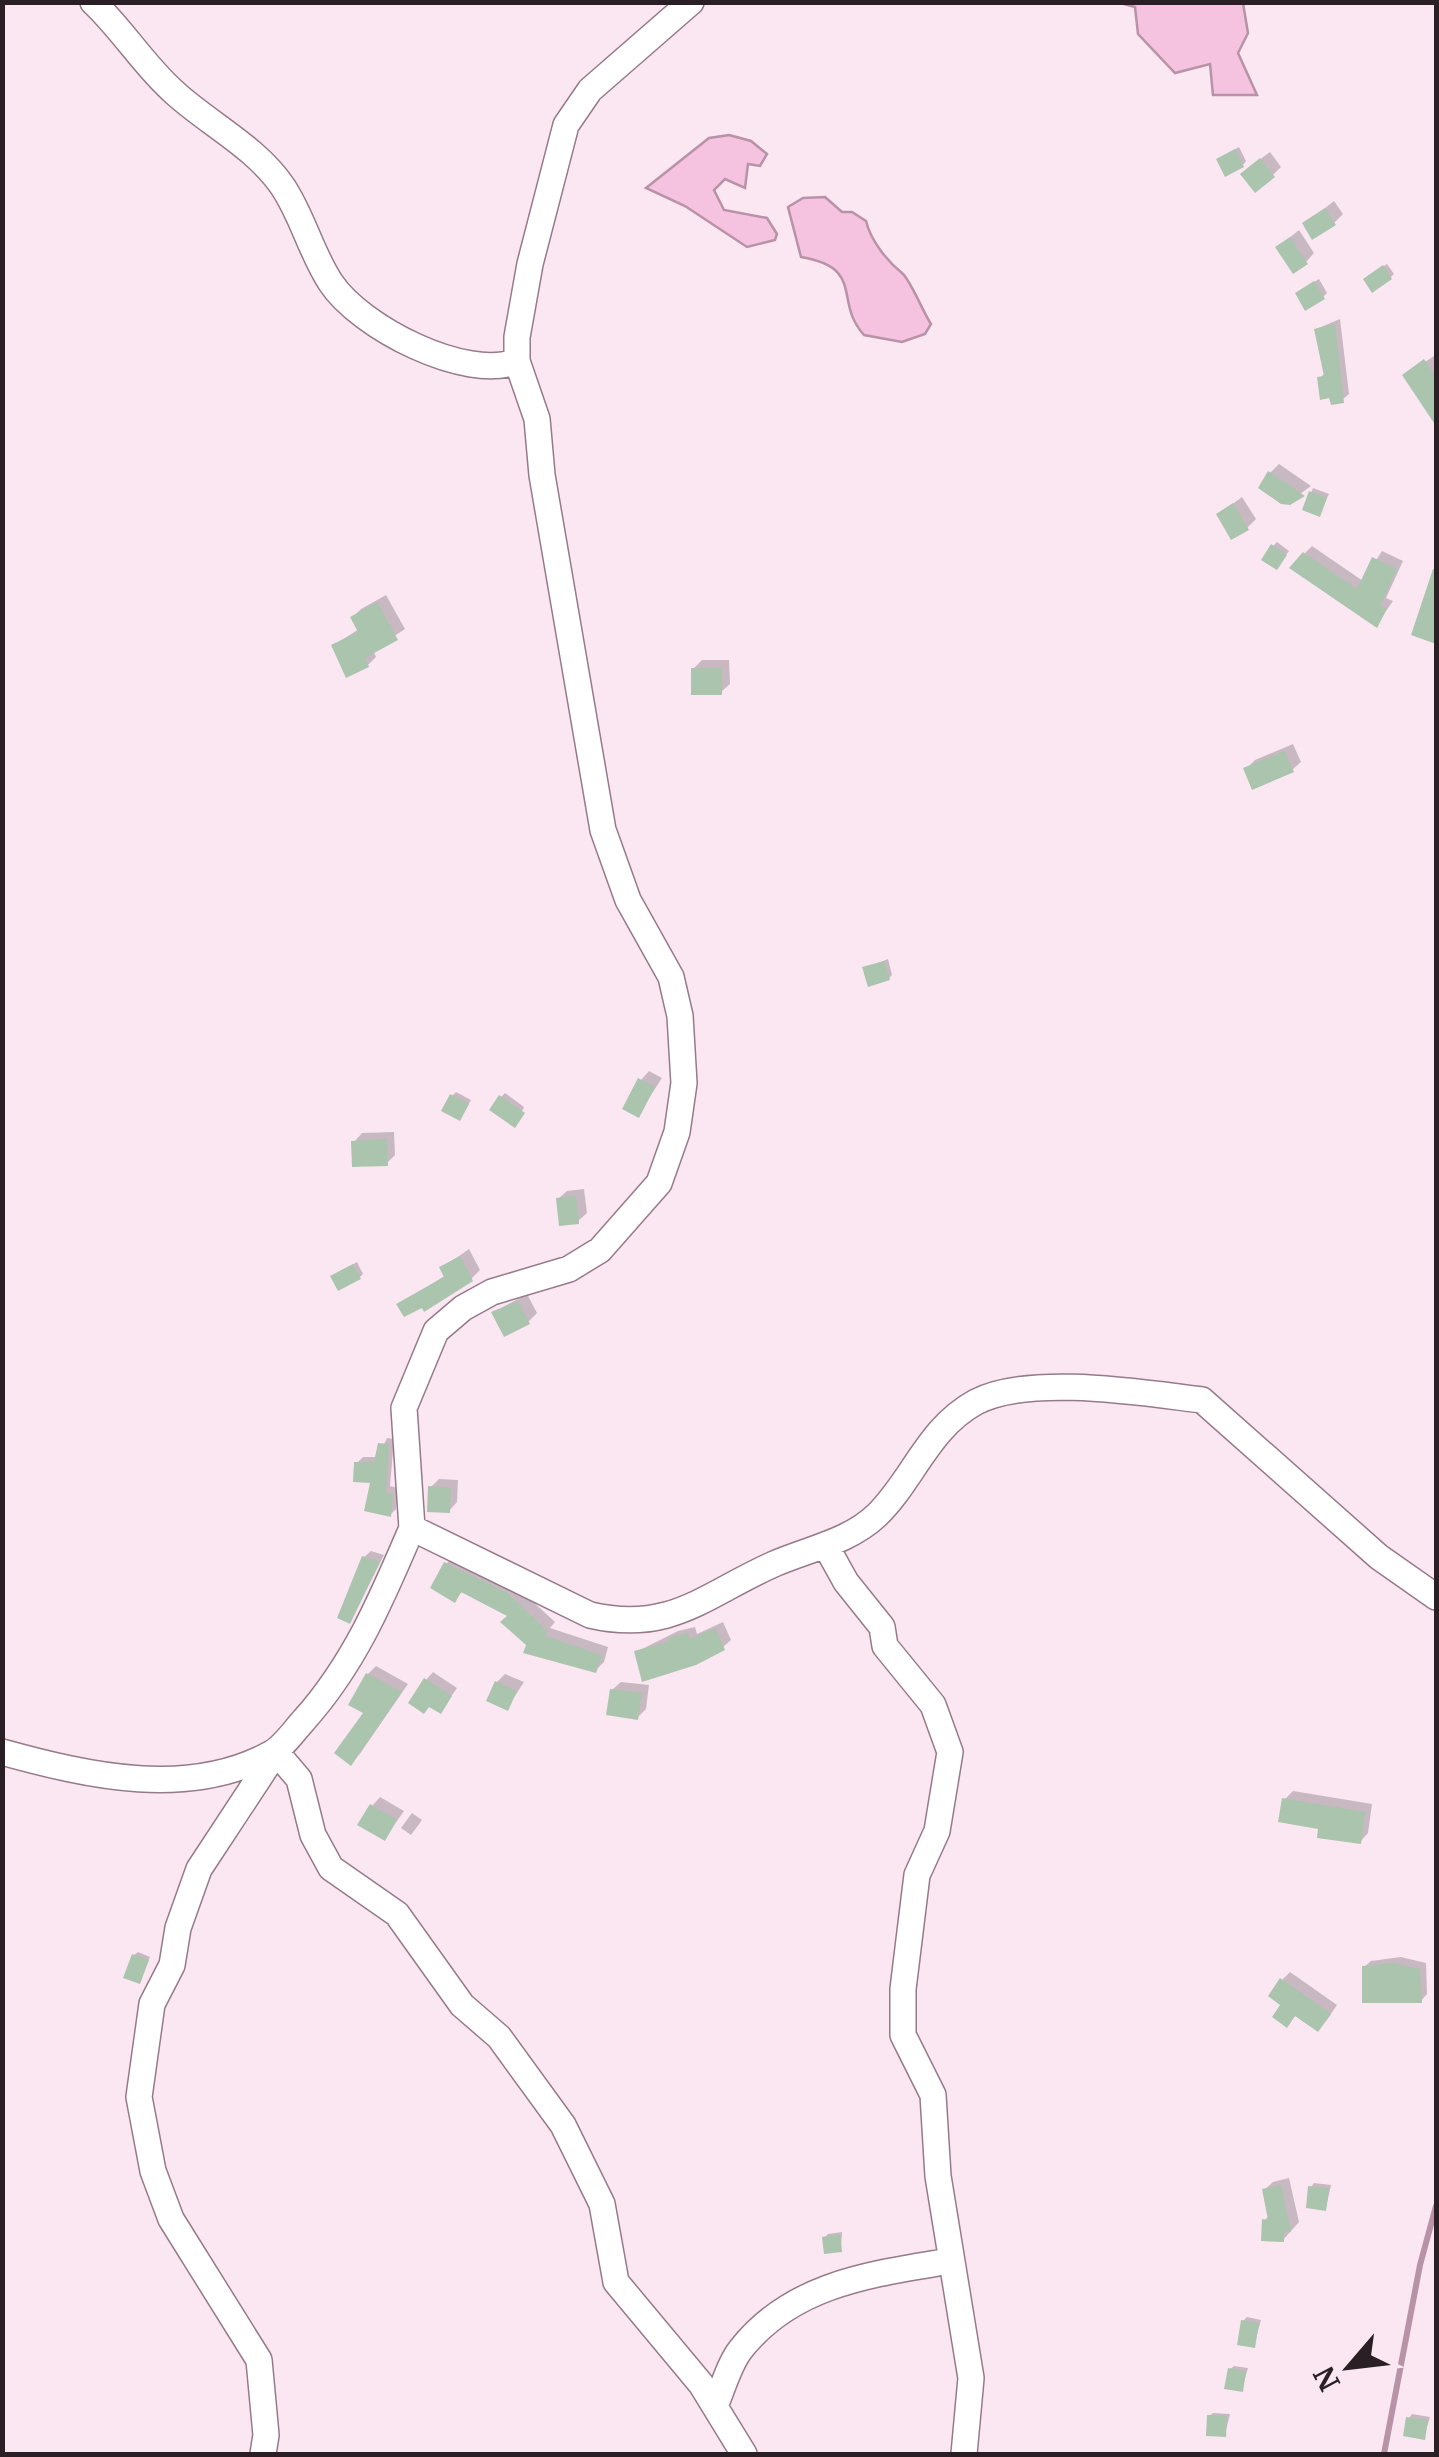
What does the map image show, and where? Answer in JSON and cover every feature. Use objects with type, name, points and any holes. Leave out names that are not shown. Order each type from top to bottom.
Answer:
[{"type":"street","points":[[93,2],[173,92],[261,162],[284,187],[333,287],[351,304],[385,328],[443,358],[478,368],[502,367],[517,361]]},
{"type":"street","points":[[263,2454],[266,2434],[259,2360],[171,2219],[153,2171],[139,2097],[152,2004],[172,1965],[178,1928],[199,1869],[276,1752],[332,1688],[364,1639],[412,1528],[404,1408],[436,1331],[462,1308],[492,1292],[568,1269],[600,1250],[660,1183],[678,1132],[684,1083],[680,1016],[671,977],[620,882],[603,830],[542,475],[536,419],[517,361],[530,264],[566,125],[590,90],[691,2]]},
{"type":"street","points":[[412,1528],[590,1615],[619,1622],[680,1612],[773,1564],[826,1546],[876,1516],[929,1441],[976,1402],[1009,1392],[1061,1389],[1168,1396],[1202,1400],[1379,1557],[1436,1597]]},
{"type":"street","points":[[826,1546],[846,1582],[882,1627],[885,1646],[933,1705],[950,1752],[937,1831],[918,1876],[903,1989],[903,2035],[934,2095],[931,2119],[970,2378],[964,2454]]},
{"type":"street","points":[[2,1752],[71,1771],[198,1779],[276,1752]]},
{"type":"street","points":[[276,1752],[300,1779],[313,1835],[331,1868],[397,1914],[462,2005],[499,2037],[563,2125],[602,2204],[616,2282],[716,2406],[744,2454]]},
{"type":"street","points":[[716,2406],[738,2351],[778,2310],[845,2279],[950,2261]]},
{"type":"shaded area","points":[[1120,3],[1243,3],[1248,33],[1238,53],[1257,95],[1213,95],[1210,64],[1175,73],[1138,34],[1135,7]]},
{"type":"shaded area","points":[[729,135],[751,141],[767,154],[760,166],[748,164],[745,188],[725,179],[714,190],[724,210],[767,218],[777,234],[775,240],[747,247],[685,206],[646,188],[709,138]]},
{"type":"shaded area","points":[[825,197],[842,212],[852,212],[866,221],[880,250],[913,289],[931,324],[925,334],[902,342],[864,335],[834,269],[801,257],[788,207],[803,198]]},
{"type":"building","points":[[1235,149],[1244,167],[1225,177],[1216,159]]},
{"type":"building","points":[[1260,158],[1275,177],[1255,193],[1240,174]]},
{"type":"building","points":[[1325,208],[1336,225],[1312,240],[1302,223]]},
{"type":"building","points":[[1290,237],[1308,264],[1293,274],[1275,247]]},
{"type":"building","points":[[1383,265],[1392,279],[1372,293],[1363,279]]},
{"type":"building","points":[[1314,281],[1325,299],[1305,311],[1295,293]]},
{"type":"building","points":[[1335,324],[1344,403],[1331,405],[1329,398],[1320,400],[1317,377],[1324,376],[1314,329]]},
{"type":"building","points":[[1424,359],[1436,377],[1436,426],[1402,375]]},
{"type":"building","points":[[1268,471],[1305,496],[1290,505],[1281,504],[1258,488]]},
{"type":"building","points":[[1309,491],[1327,498],[1320,517],[1302,510]]},
{"type":"building","points":[[1233,503],[1249,530],[1231,540],[1216,514]]},
{"type":"building","points":[[1271,544],[1287,555],[1277,570],[1261,560]]},
{"type":"building","points":[[1303,552],[1357,589],[1372,557],[1397,569],[1380,606],[1387,609],[1377,628],[1289,568]]},
{"type":"building","points":[[1433,569],[1436,570],[1436,644],[1411,635]]},
{"type":"building","points":[[377,602],[398,640],[365,658],[369,667],[346,678],[331,645],[358,632],[350,617]]},
{"type":"building","points":[[691,668],[722,668],[722,695],[691,695]]},
{"type":"building","points":[[1284,751],[1294,772],[1252,790],[1243,768]]},
{"type":"building","points":[[884,961],[890,980],[868,987],[862,967]]},
{"type":"building","points":[[638,1078],[655,1087],[639,1118],[622,1109]]},
{"type":"building","points":[[450,1094],[469,1104],[460,1121],[441,1111]]},
{"type":"building","points":[[499,1095],[525,1113],[515,1128],[489,1110]]},
{"type":"building","points":[[387,1139],[388,1166],[352,1167],[351,1141]]},
{"type":"building","points":[[576,1196],[579,1224],[559,1226],[556,1198]]},
{"type":"building","points":[[460,1256],[473,1281],[424,1312],[422,1308],[404,1317],[396,1304],[444,1277],[439,1267]]},
{"type":"building","points":[[353,1264],[361,1279],[338,1291],[330,1276]]},
{"type":"building","points":[[518,1301],[530,1324],[504,1337],[491,1312]]},
{"type":"building","points":[[378,1443],[389,1444],[386,1492],[393,1494],[391,1517],[364,1511],[370,1483],[353,1482],[354,1462],[374,1462]]},
{"type":"building","points":[[428,1486],[451,1488],[450,1513],[427,1512]]},
{"type":"building","points":[[362,1556],[380,1562],[350,1624],[337,1618]]},
{"type":"building","points":[[444,1562],[508,1593],[548,1632],[545,1636],[602,1655],[596,1673],[523,1653],[526,1645],[500,1622],[507,1616],[461,1592],[455,1603],[430,1588]]},
{"type":"building","points":[[715,1628],[725,1650],[696,1665],[642,1682],[634,1651],[688,1633],[690,1639]]},
{"type":"building","points":[[366,1673],[402,1692],[351,1766],[334,1753],[363,1713],[348,1705]]},
{"type":"building","points":[[424,1678],[452,1696],[441,1714],[429,1707],[424,1714],[408,1703]]},
{"type":"building","points":[[495,1681],[517,1691],[508,1711],[486,1701]]},
{"type":"building","points":[[610,1689],[642,1693],[638,1720],[606,1715]]},
{"type":"building","points":[[1282,1798],[1365,1812],[1361,1844],[1317,1838],[1318,1829],[1278,1822]]},
{"type":"building","points":[[370,1804],[397,1820],[385,1841],[357,1825]]},
{"type":"building","points":[[132,1954],[149,1960],[140,1984],[123,1978]]},
{"type":"building","points":[[1393,1963],[1420,1969],[1422,2003],[1362,2003],[1362,1966]]},
{"type":"building","points":[[1280,1978],[1331,2014],[1318,2032],[1295,2016],[1287,2028],[1272,2017],[1280,2005],[1268,1996]]},
{"type":"building","points":[[1281,2185],[1291,2232],[1284,2232],[1284,2242],[1261,2241],[1262,2219],[1268,2220],[1262,2189]]},
{"type":"building","points":[[1308,2186],[1329,2188],[1326,2211],[1306,2208]]},
{"type":"building","points":[[840,2234],[842,2252],[824,2254],[822,2237]]},
{"type":"building","points":[[1241,2320],[1259,2323],[1255,2348],[1237,2345]]},
{"type":"building","points":[[1228,2368],[1246,2371],[1243,2392],[1224,2389]]},
{"type":"building","points":[[1207,2415],[1227,2416],[1226,2437],[1206,2436]]},
{"type":"building","points":[[1406,2417],[1428,2420],[1425,2440],[1403,2436]]},
{"type":"waterway","points":[[1384,2454],[1420,2265],[1436,2206]]}]
